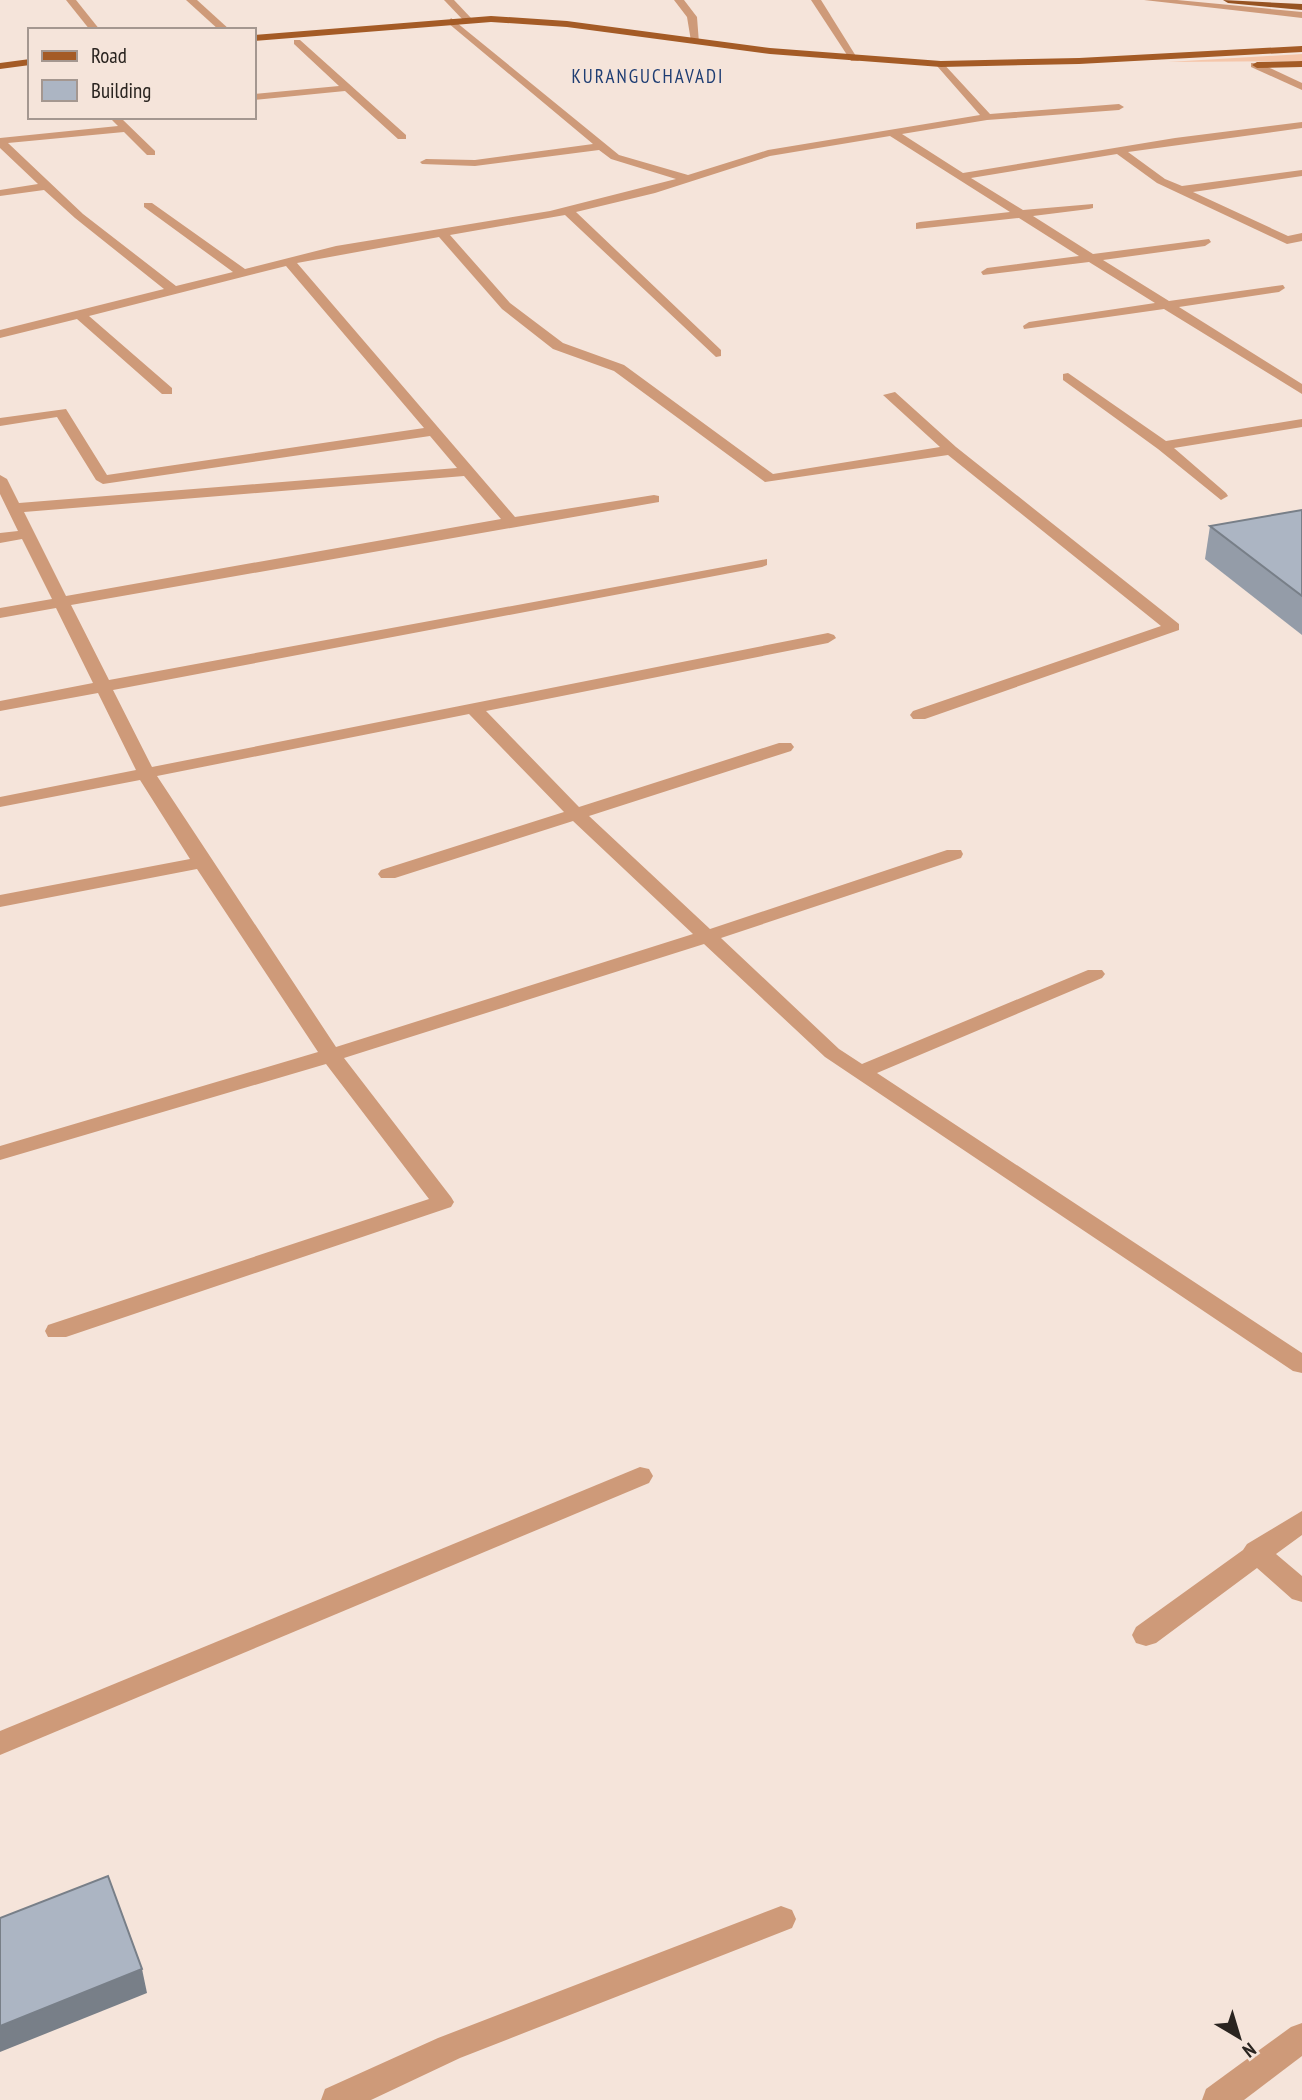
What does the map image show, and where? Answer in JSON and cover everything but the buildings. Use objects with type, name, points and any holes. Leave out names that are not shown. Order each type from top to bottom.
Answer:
[{"type":"highway","points":[[1228,0],[1302,7]]},
{"type":"main road","points":[[256,45],[455,25],[468,20],[545,21],[696,41],[945,67],[1302,49]]},
{"type":"main road","points":[[256,38],[455,25],[529,29],[786,61],[945,67],[1205,66]]},
{"type":"main road","points":[[0,55],[28,53]]},
{"type":"main road","points":[[0,64],[28,61]]},
{"type":"main road","points":[[1243,65],[1302,64]]},
{"type":"street","points":[[71,0],[92,28]]},
{"type":"street","points":[[191,0],[223,28]]},
{"type":"street","points":[[449,0],[468,20]]},
{"type":"street","points":[[679,0],[692,17],[696,41]]},
{"type":"street","points":[[816,0],[855,59]]},
{"type":"street","points":[[1149,0],[1302,15]]},
{"type":"street","points":[[455,25],[615,157],[688,179]]},
{"type":"street","points":[[297,42],[402,138]]},
{"type":"street","points":[[1255,65],[1302,88]]},
{"type":"street","points":[[945,67],[987,117]]},
{"type":"street","points":[[256,97],[348,88]]},
{"type":"street","points":[[3,330],[81,315],[336,250],[568,211],[688,179],[768,153],[987,117],[1119,107]]},
{"type":"street","points":[[116,119],[150,153]]},
{"type":"street","points":[[962,176],[1302,125]]},
{"type":"street","points":[[0,141],[125,128]]},
{"type":"street","points":[[892,133],[1302,390]]},
{"type":"street","points":[[0,141],[79,216],[174,292]]},
{"type":"street","points":[[426,162],[475,163],[602,146]]},
{"type":"street","points":[[1120,151],[1161,181],[1287,240],[1302,237]]},
{"type":"street","points":[[1181,190],[1301,174]]},
{"type":"street","points":[[0,192],[47,186]]},
{"type":"street","points":[[148,205],[244,274]]},
{"type":"street","points":[[920,226],[1089,206]]},
{"type":"street","points":[[568,211],[716,353]]},
{"type":"street","points":[[442,233],[506,306],[558,346],[619,368],[771,479],[951,450]]},
{"type":"street","points":[[987,272],[1205,242]]},
{"type":"street","points":[[289,262],[511,522]]},
{"type":"street","points":[[1029,326],[1279,288]]},
{"type":"street","points":[[81,315],[167,391]]},
{"type":"street","points":[[1068,377],[1163,446],[1221,496]]},
{"type":"street","points":[[890,395],[951,450],[1172,627],[919,715]]},
{"type":"street","points":[[0,422],[61,412],[103,480],[434,431]]},
{"type":"street","points":[[1163,446],[1302,423]]},
{"type":"street","points":[[15,508],[468,471]]},
{"type":"street","points":[[0,479],[146,773],[201,862],[331,1056],[443,1202],[57,1331]]},
{"type":"street","points":[[0,613],[654,499]]},
{"type":"street","points":[[0,538],[27,534]]},
{"type":"street","points":[[0,706],[762,562]]},
{"type":"street","points":[[0,802],[828,638]]},
{"type":"street","points":[[474,709],[576,814],[832,1053],[1302,1365]]},
{"type":"street","points":[[388,874],[785,747]]},
{"type":"street","points":[[0,1153],[331,1056],[708,937],[954,855]]},
{"type":"street","points":[[0,901],[201,862]]},
{"type":"street","points":[[861,1072],[1095,974]]},
{"type":"street","points":[[0,1743],[640,1476]]},
{"type":"street","points":[[1146,1635],[1256,1551],[1302,1521]]},
{"type":"street","points":[[1256,1551],[1302,1592]]},
{"type":"street","points":[[337,2100],[449,2048],[781,1919]]},
{"type":"street","points":[[1218,2100],[1302,2038]]},
{"type":"shaded area","points":[[1302,54],[1302,61],[1168,62]]},
{"type":"district","name":"KURANGUCHAVADI","points":[[648,76]]}]
